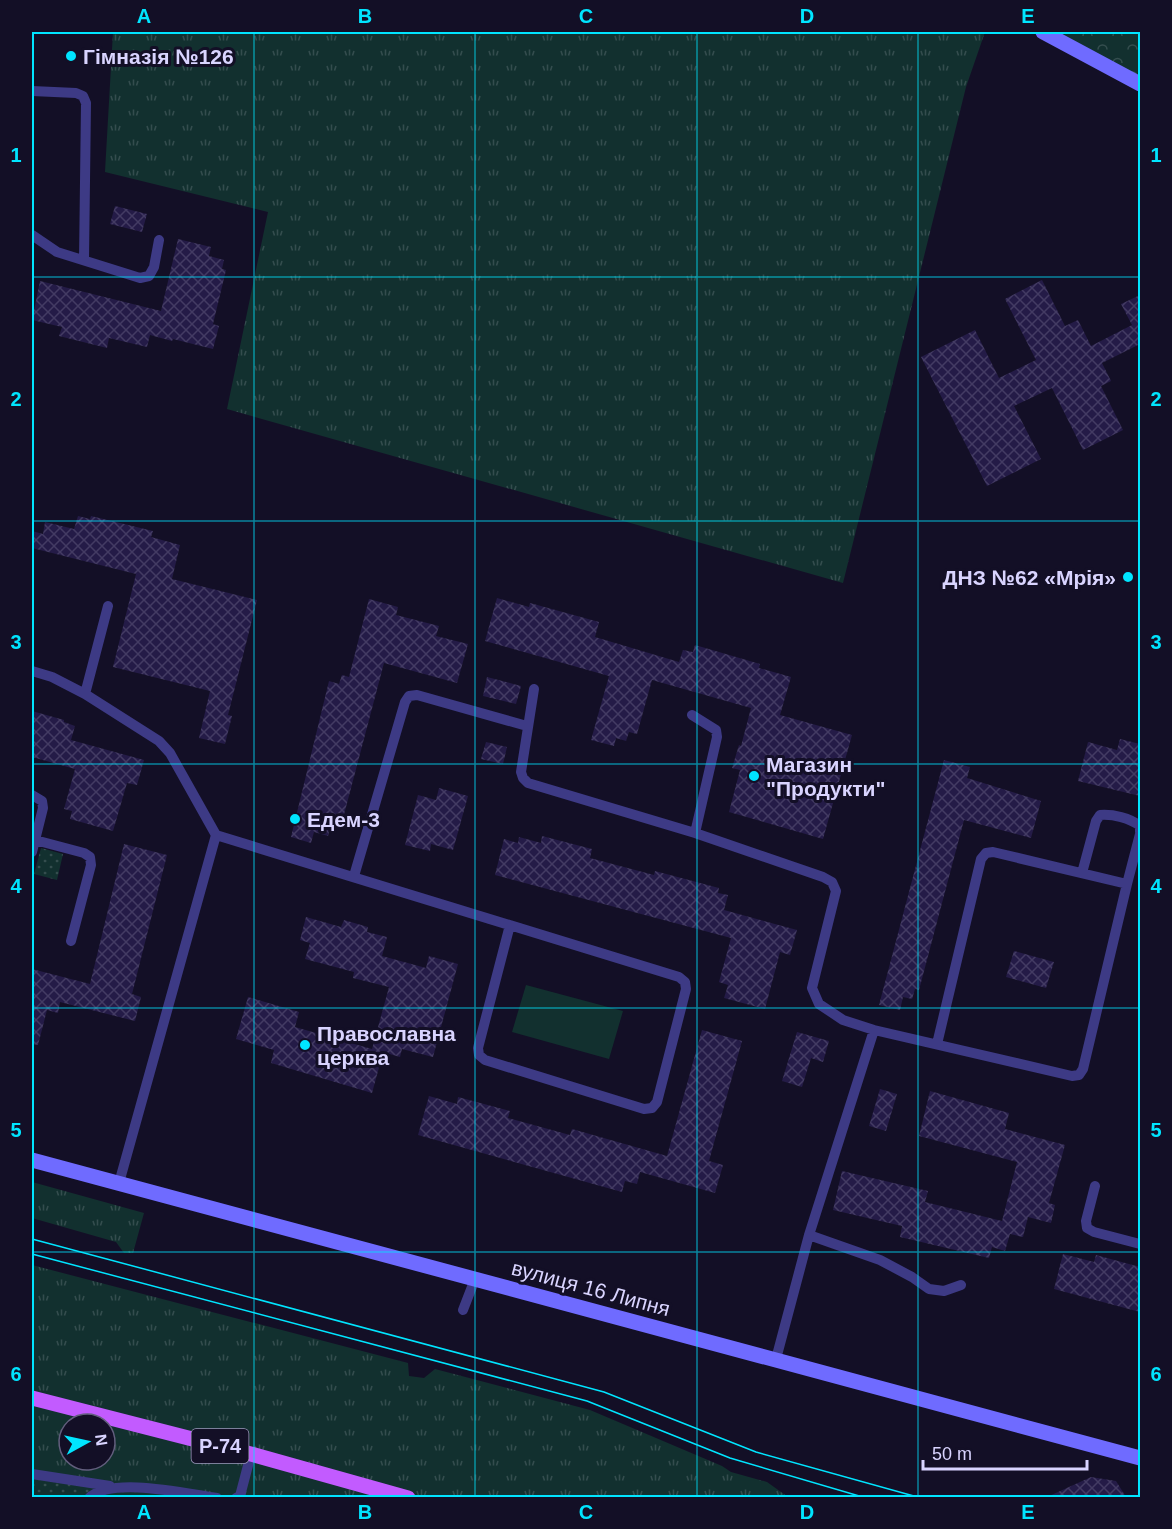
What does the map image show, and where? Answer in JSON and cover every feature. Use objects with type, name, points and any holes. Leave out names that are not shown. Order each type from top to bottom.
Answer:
[{"type":"main road","name":"Р-74","points":[[32,1398],[408,1497]]},
{"type":"street","points":[[1043,32],[1140,84]]},
{"type":"street","name":"вулиця 16 Липня","points":[[32,1160],[1140,1458]]},
{"type":"lane","points":[[32,91],[76,93],[83,96],[86,103],[84,260]]},
{"type":"lane","points":[[32,235],[57,252],[140,278],[149,276],[154,267],[159,240]]},
{"type":"lane","points":[[85,694],[108,606]]},
{"type":"lane","points":[[32,671],[52,677],[85,694],[159,741],[170,753],[216,835],[354,876],[679,977],[685,982],[686,989],[657,1102],[652,1108],[644,1109],[633,1106],[485,1060],[479,1055],[478,1048],[510,925]]},
{"type":"lane","points":[[534,689],[521,772],[528,783],[695,833],[832,882],[836,891],[812,988],[819,1004],[843,1020],[874,1030],[1079,1076],[1083,1069],[1140,826],[1134,821],[1108,814],[1100,815],[1095,821],[1082,873]]},
{"type":"lane","points":[[354,876],[405,702],[409,696],[417,695],[527,726]]},
{"type":"lane","points":[[692,714],[716,730],[717,737],[695,833]]},
{"type":"lane","points":[[32,795],[42,801],[43,808],[32,852]]},
{"type":"lane","points":[[119,1183],[216,835]]},
{"type":"lane","points":[[35,840],[84,853],[90,857],[91,865],[71,941]]},
{"type":"lane","points":[[937,1044],[981,859],[986,853],[993,852],[1127,884]]},
{"type":"lane","points":[[776,1359],[809,1235],[874,1030]]},
{"type":"lane","points":[[1095,1186],[1086,1221],[1088,1228],[1094,1232],[1140,1244]]},
{"type":"lane","points":[[809,1235],[880,1260],[929,1289],[944,1291],[961,1285]]},
{"type":"lane","points":[[463,1310],[475,1279]]},
{"type":"lane","points":[[236,1497],[240,1496],[251,1454]]},
{"type":"lane","points":[[32,1474],[119,1487],[139,1487],[217,1497]]},
{"type":"lane","points":[[89,1497],[94,1493],[119,1487]]},
{"type":"green space","points":[[113,32],[985,32],[966,87],[843,583],[227,409],[268,212],[105,172]]},
{"type":"green space","points":[[1043,32],[1140,32],[1140,84]]},
{"type":"green space","points":[[41,848],[63,854],[57,880],[34,874]]},
{"type":"green space","points":[[526,985],[623,1011],[609,1059],[512,1032]]},
{"type":"green space","points":[[32,1182],[144,1213],[133,1253],[124,1253],[116,1242],[32,1218]]},
{"type":"green space","points":[[32,1265],[408,1363],[409,1376],[424,1378],[435,1369],[590,1410],[722,1466],[731,1472],[767,1482],[788,1497],[217,1498],[32,1474]]},
{"type":"green space","points":[[32,1474],[217,1497],[32,1497]]},
{"type":"building","points":[[115,206],[147,214],[142,232],[110,224]]},
{"type":"building","points":[[178,239],[211,247],[209,256],[224,260],[222,269],[226,270],[213,324],[219,326],[213,349],[150,335],[147,347],[109,338],[107,348],[59,336],[62,327],[32,320],[40,281],[161,311]]},
{"type":"building","points":[[1042,280],[1065,326],[1078,320],[1091,346],[1132,325],[1121,304],[1140,295],[1140,344],[1102,363],[1111,381],[1101,386],[1123,430],[1083,450],[1052,388],[1014,406],[1041,459],[987,486],[921,357],[975,330],[999,378],[1036,360],[1005,299]]},
{"type":"building","points":[[78,516],[90,519],[91,516],[153,531],[151,537],[180,545],[172,579],[257,600],[228,715],[232,716],[225,744],[199,738],[210,691],[113,667],[136,574],[32,548],[32,531],[43,534],[45,522],[74,529]]},
{"type":"building","points":[[497,598],[529,607],[530,603],[599,622],[595,637],[679,662],[683,650],[693,652],[695,645],[760,664],[759,668],[791,677],[780,715],[852,735],[823,839],[729,812],[740,770],[732,768],[739,745],[741,746],[751,708],[652,680],[637,734],[629,732],[626,741],[616,738],[614,746],[591,740],[609,676],[485,641]]},
{"type":"building","points":[[369,599],[398,607],[396,615],[439,626],[436,636],[468,644],[457,683],[384,663],[341,826],[332,823],[328,836],[314,832],[311,843],[291,837],[329,681],[339,684],[342,675],[349,677]]},
{"type":"building","points":[[487,677],[521,686],[516,704],[483,696]]},
{"type":"building","points":[[32,711],[64,720],[75,726],[71,740],[144,760],[137,785],[127,783],[113,831],[70,819],[72,811],[64,809],[75,769],[32,757]]},
{"type":"building","points":[[1120,739],[1140,744],[1140,796],[1078,781],[1088,742],[1117,750]]},
{"type":"building","points":[[486,742],[507,747],[503,764],[481,759]]},
{"type":"building","points":[[944,760],[970,767],[967,778],[1041,801],[1031,838],[964,820],[919,990],[915,989],[912,999],[903,997],[900,1010],[879,1005]]},
{"type":"building","points":[[439,788],[468,796],[453,850],[431,844],[430,851],[405,845],[418,795],[436,800]]},
{"type":"building","points":[[542,836],[592,849],[590,858],[654,875],[655,871],[719,888],[718,893],[728,895],[724,910],[797,930],[790,955],[780,952],[765,1009],[724,998],[728,985],[719,982],[731,938],[495,875],[504,839],[518,843],[519,837],[541,843]]},
{"type":"building","points":[[124,844],[167,855],[132,994],[141,997],[135,1021],[60,1002],[58,1013],[47,1010],[38,1045],[32,1044],[32,969],[90,984]]},
{"type":"building","points":[[306,917],[341,927],[344,920],[368,927],[367,932],[387,937],[382,956],[426,968],[429,956],[458,964],[433,1057],[402,1049],[400,1057],[379,1051],[383,1053],[372,1093],[271,1063],[274,1050],[236,1039],[248,997],[299,1012],[295,1027],[372,1049],[389,987],[353,978],[354,972],[305,959],[310,943],[300,940]]},
{"type":"building","points":[[1014,951],[1054,962],[1046,988],[1006,977]]},
{"type":"building","points":[[702,1030],[742,1041],[709,1161],[723,1165],[715,1193],[640,1172],[637,1184],[625,1181],[622,1192],[418,1135],[429,1096],[457,1104],[458,1097],[510,1111],[508,1118],[570,1135],[572,1129],[667,1156]]},
{"type":"building","points":[[797,1032],[829,1041],[823,1062],[811,1058],[802,1087],[782,1081]]},
{"type":"building","points":[[880,1089],[897,1094],[886,1131],[869,1126]]},
{"type":"building","points":[[930,1091],[1009,1113],[1005,1129],[1065,1145],[1049,1203],[1055,1205],[1051,1223],[1028,1217],[1023,1237],[1010,1234],[1005,1251],[992,1247],[989,1258],[900,1237],[902,1226],[833,1210],[842,1171],[928,1191],[925,1202],[1002,1221],[1017,1162],[919,1136]]},
{"type":"building","points":[[1063,1254],[1094,1262],[1096,1255],[1140,1267],[1140,1312],[1054,1289]]},
{"type":"building","points":[[1091,1477],[1116,1481],[1126,1497],[1047,1497]]},
{"type":"tram line","points":[[32,1239],[604,1392],[756,1452],[921,1498]]},
{"type":"tram line","points":[[32,1254],[587,1401],[730,1458],[866,1498]]},
{"type":"place","name":"Гімназія №126","points":[[71,56]]},
{"type":"place","name":"ДНЗ №62 «Мрія»","points":[[1128,577]]},
{"type":"place","name":"Магазин \"Продукти\"","points":[[754,776]]},
{"type":"place","name":"Едем-3","points":[[295,819]]},
{"type":"place","name":"Православна церква","points":[[305,1045]]}]
